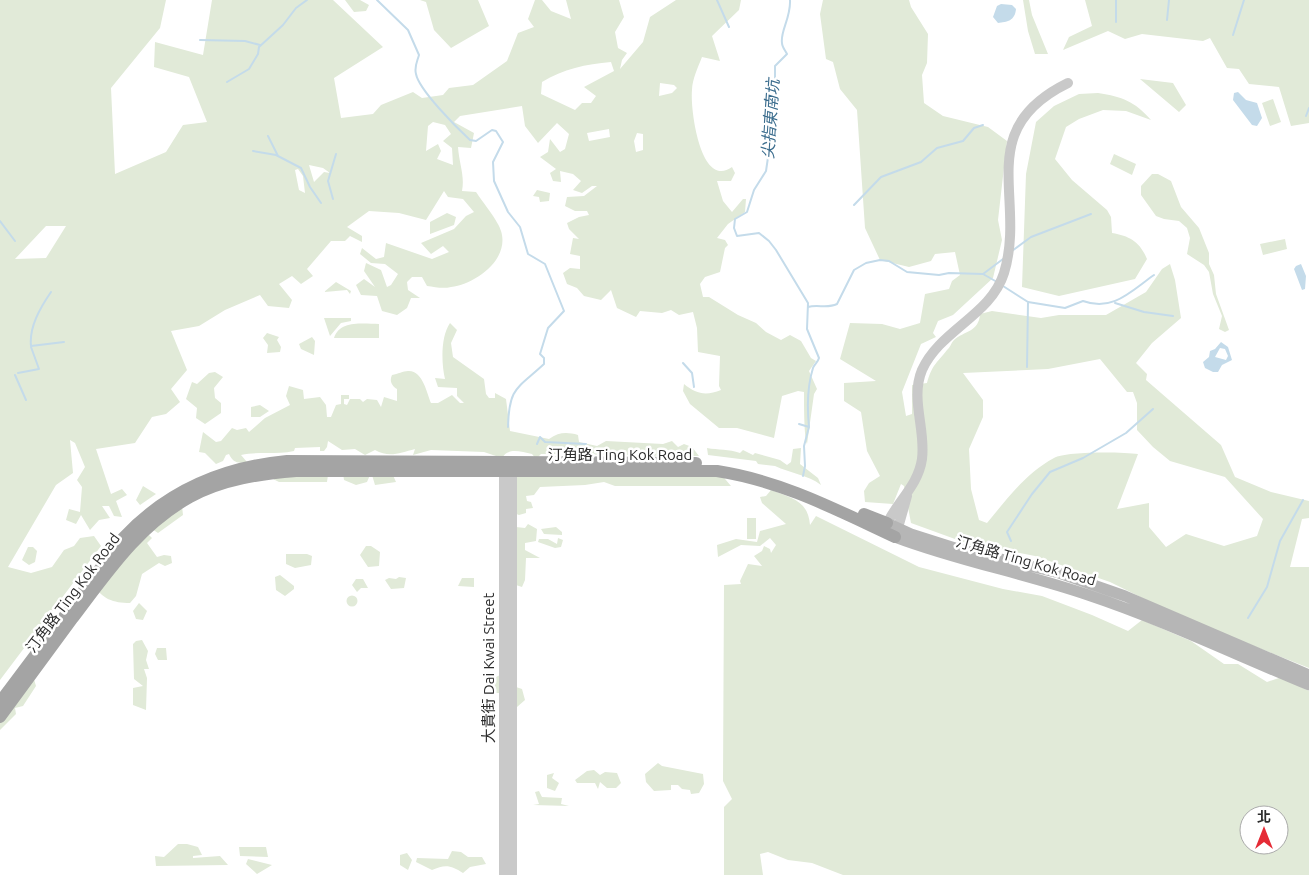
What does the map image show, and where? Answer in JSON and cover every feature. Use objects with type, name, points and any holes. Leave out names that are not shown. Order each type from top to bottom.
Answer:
[{"type":"main road","name":"汀角路 Ting Kok Road","points":[[0,702],[123,538],[153,510],[194,485],[243,467],[287,461],[693,471],[742,475],[799,493],[885,527],[936,552],[1032,577],[1091,596],[1309,685]]},
{"type":"main road","name":"汀角路 Ting Kok Road","points":[[0,717],[127,547],[155,520],[190,497],[226,482],[268,472],[508,467]]},
{"type":"main road","name":"汀角路 Ting Kok Road","points":[[897,532],[1059,573],[1125,596],[1309,675]]},
{"type":"street","points":[[897,532],[907,496],[917,478],[922,461],[924,442],[918,408],[918,383],[923,369],[938,345],[973,315],[990,297],[1004,274],[1009,246],[1009,154],[1016,132],[1036,102],[1068,83]]},
{"type":"street","name":"大貴街 Dai Kwai Street","points":[[504,875],[508,467]]},
{"type":"street","name":"大貴街 Dai Kwai Street","points":[[508,467],[512,875]]},
{"type":"street","points":[[885,527],[899,503],[907,496]]},
{"type":"green space","points":[[0,0],[166,0],[160,28],[111,88],[115,174],[166,152],[183,125],[207,122],[189,77],[154,67],[155,42],[203,55],[212,0],[333,0],[383,47],[334,78],[341,118],[373,114],[381,105],[413,92],[422,98],[443,95],[449,88],[473,85],[507,61],[518,33],[534,27],[528,19],[535,0],[542,0],[551,11],[571,19],[566,0],[619,0],[624,17],[615,32],[618,48],[627,53],[622,60],[620,69],[643,42],[650,17],[676,0],[741,0],[739,10],[712,36],[720,61],[702,57],[692,86],[693,114],[705,158],[712,167],[721,171],[732,167],[735,173],[731,181],[717,181],[723,201],[732,212],[743,199],[746,199],[745,212],[728,224],[717,238],[725,240],[728,245],[725,248],[720,272],[705,277],[700,284],[703,297],[709,297],[738,315],[756,323],[766,332],[781,340],[790,335],[801,341],[811,358],[816,361],[809,371],[817,389],[814,394],[807,444],[804,392],[798,391],[782,396],[774,438],[737,428],[719,428],[690,404],[683,391],[684,384],[701,393],[721,390],[719,386],[720,356],[698,352],[697,328],[693,312],[679,315],[671,310],[662,313],[640,311],[636,317],[617,308],[611,290],[601,300],[584,296],[577,288],[567,284],[563,273],[570,268],[580,269],[580,256],[570,254],[573,238],[579,239],[569,229],[567,223],[579,217],[589,215],[587,211],[575,211],[565,206],[567,197],[584,196],[597,186],[592,186],[582,193],[573,190],[581,181],[573,174],[560,171],[561,182],[553,181],[550,173],[556,169],[540,157],[548,152],[550,139],[560,152],[565,149],[569,134],[557,123],[538,143],[525,126],[522,106],[460,116],[454,122],[474,133],[471,148],[458,147],[463,185],[462,191],[476,192],[500,227],[502,241],[496,260],[480,275],[461,285],[442,288],[427,286],[422,277],[412,277],[407,282],[408,290],[420,298],[411,298],[407,308],[397,315],[382,311],[377,296],[361,295],[356,285],[364,279],[375,287],[364,271],[366,263],[381,270],[387,287],[391,285],[398,274],[385,264],[371,263],[360,254],[362,248],[376,259],[384,257],[386,243],[432,259],[449,252],[443,246],[431,254],[421,243],[454,229],[466,216],[474,212],[463,199],[448,197],[444,191],[426,220],[399,213],[369,211],[347,227],[362,236],[362,242],[350,236],[345,241],[331,241],[307,269],[313,276],[301,284],[292,276],[279,284],[292,300],[289,308],[268,306],[260,295],[225,310],[199,326],[171,331],[187,370],[171,389],[180,402],[166,414],[152,417],[135,443],[96,449],[111,494],[122,489],[127,495],[116,501],[122,517],[114,516],[109,506],[102,506],[110,518],[99,520],[90,530],[81,515],[76,524],[66,520],[69,509],[80,512],[82,487],[77,480],[85,467],[75,443],[70,440],[73,473],[56,485],[8,567],[31,573],[52,567],[64,550],[74,546],[80,538],[94,536],[101,546],[0,680]],"holes":[[[611,62],[614,71],[584,87],[596,96],[591,103],[582,103],[575,110],[541,94],[542,82],[550,77],[566,70]],[[660,83],[674,85],[677,88],[672,93],[659,96]],[[433,122],[445,125],[451,134],[443,141],[452,148],[453,165],[437,159],[441,151],[438,144],[426,151],[428,126]],[[609,129],[610,137],[589,141],[587,133]],[[637,133],[643,134],[643,150],[636,152],[634,141]],[[309,165],[323,168],[330,173],[324,172],[314,182]],[[298,169],[303,176],[305,193],[299,190],[295,170]],[[46,226],[66,226],[46,258],[15,259]]]},
{"type":"green space","points":[[345,0],[360,0],[369,5],[366,11],[354,12]]},
{"type":"green space","points":[[420,0],[478,0],[489,26],[451,48],[434,30],[426,2]]},
{"type":"green space","points":[[823,0],[909,0],[911,7],[928,34],[927,63],[922,75],[924,103],[943,116],[988,127],[1007,141],[998,220],[1002,240],[993,278],[953,315],[938,321],[933,333],[936,337],[921,344],[902,392],[906,416],[912,414],[912,385],[927,383],[933,368],[953,341],[974,328],[980,314],[992,311],[1041,318],[1059,315],[1106,315],[1146,292],[1162,269],[1170,264],[1175,280],[1181,318],[1152,343],[1136,363],[1147,374],[1146,380],[1221,445],[1235,477],[1271,492],[1309,501],[1309,518],[1302,519],[1290,567],[1309,567],[1309,668],[1179,616],[1110,582],[1035,556],[995,548],[977,547],[911,523],[904,486],[901,484],[893,504],[865,502],[864,491],[869,483],[880,476],[867,451],[861,412],[844,401],[844,383],[876,381],[840,359],[850,323],[882,324],[900,329],[920,323],[925,294],[949,289],[952,281],[960,275],[955,252],[935,254],[931,261],[909,267],[880,260],[865,228],[857,110],[840,89],[833,62],[826,59],[820,14]],"holes":[[[1100,359],[1127,392],[1133,392],[1137,403],[1137,430],[1170,461],[1225,477],[1263,519],[1257,536],[1224,546],[1186,534],[1166,547],[1149,527],[1149,503],[1117,509],[1138,454],[1131,453],[1082,453],[1054,458],[1026,479],[987,523],[979,520],[971,489],[969,449],[983,417],[983,400],[963,373],[1048,369]]]},
{"type":"green space","points":[[1023,0],[1029,0],[1032,15],[1048,54],[1035,54],[1028,31]]},
{"type":"green space","points":[[1085,0],[1309,0],[1309,123],[1291,126],[1279,87],[1249,84],[1239,69],[1227,68],[1210,38],[1203,41],[1142,34],[1125,39],[1108,31],[1063,50],[1069,37],[1092,26]]},
{"type":"green space","points":[[1140,79],[1173,83],[1186,105],[1179,112]]},
{"type":"green space","points":[[1098,93],[1128,101],[1139,108],[1151,120],[1126,111],[1103,110],[1079,119],[1066,127],[1055,159],[1072,180],[1107,210],[1111,217],[1112,233],[1134,241],[1141,248],[1147,259],[1135,279],[1059,296],[1022,287],[1026,174],[1036,122],[1054,106],[1079,94]]},
{"type":"green space","points":[[1273,99],[1281,122],[1270,126],[1262,103]]},
{"type":"green space","points":[[1114,154],[1136,164],[1132,175],[1110,164]]},
{"type":"green space","points":[[1152,174],[1158,174],[1171,181],[1181,207],[1199,228],[1209,253],[1209,264],[1214,275],[1216,294],[1229,330],[1225,332],[1219,329],[1222,316],[1213,294],[1209,272],[1204,265],[1187,254],[1190,238],[1187,228],[1179,221],[1156,216],[1141,195],[1141,186]]},
{"type":"green space","points":[[537,190],[550,193],[549,201],[540,202],[539,197],[533,196]]},
{"type":"green space","points":[[447,213],[456,217],[454,225],[430,234],[430,222]]},
{"type":"green space","points":[[1285,239],[1287,249],[1263,255],[1260,244]]},
{"type":"green space","points":[[336,282],[351,291],[350,294],[347,290],[324,292]]},
{"type":"green space","points":[[324,318],[351,318],[351,321],[341,323],[330,336]]},
{"type":"green space","points":[[450,323],[457,330],[451,343],[453,357],[484,379],[486,394],[489,398],[495,398],[495,393],[506,399],[510,431],[549,439],[560,434],[574,434],[578,435],[579,442],[597,446],[606,441],[663,444],[672,441],[678,447],[684,444],[692,447],[699,456],[680,456],[677,450],[672,456],[567,454],[565,449],[560,447],[557,454],[541,454],[536,459],[532,454],[515,451],[508,452],[502,458],[484,452],[431,450],[413,455],[415,449],[390,454],[375,450],[365,455],[355,449],[342,450],[328,441],[324,451],[320,451],[320,447],[295,448],[294,451],[287,452],[241,455],[247,462],[244,463],[236,462],[229,454],[226,455],[223,461],[216,464],[205,453],[199,452],[203,432],[216,442],[221,441],[232,428],[237,430],[246,428],[249,432],[265,418],[290,405],[286,396],[289,386],[303,390],[304,399],[320,397],[326,405],[327,417],[331,417],[336,405],[341,404],[341,395],[349,395],[349,399],[344,399],[344,404],[347,405],[350,399],[360,399],[363,402],[367,399],[377,400],[381,407],[384,397],[397,401],[397,389],[392,383],[391,377],[406,371],[413,372],[421,378],[431,403],[438,403],[452,395],[460,403],[464,403],[457,396],[457,388],[438,387],[435,378],[445,379],[443,350],[445,335]]},
{"type":"green space","points":[[353,324],[379,324],[379,338],[334,338],[341,328]]},
{"type":"green space","points":[[267,333],[279,337],[277,340],[281,347],[280,352],[267,353],[268,345],[263,338]]},
{"type":"green space","points":[[312,337],[315,341],[314,355],[301,349],[299,344]]},
{"type":"green space","points":[[215,372],[223,377],[214,388],[215,398],[221,403],[221,413],[205,424],[196,418],[197,408],[186,399],[192,382],[197,384],[209,373]]},
{"type":"green space","points":[[260,405],[269,411],[260,417],[251,417],[251,407]]},
{"type":"green space","points":[[707,448],[740,453],[743,450],[753,455],[755,453],[780,460],[787,465],[791,462],[793,449],[801,448],[800,464],[818,478],[821,485],[775,466],[758,464],[756,461],[708,455]]},
{"type":"green space","points":[[275,468],[328,475],[327,482],[279,482],[273,479]]},
{"type":"green space","points":[[513,468],[720,473],[731,486],[615,486],[604,482],[585,485],[540,487],[534,495],[526,496],[527,501],[531,502],[533,508],[526,509],[526,513],[519,515],[511,512]]},
{"type":"green space","points":[[343,473],[370,475],[367,482],[356,485],[344,480]]},
{"type":"green space","points":[[392,473],[396,482],[375,485],[372,475]]},
{"type":"green space","points":[[143,486],[156,494],[140,505],[136,500]]},
{"type":"green space","points":[[771,490],[792,498],[806,510],[810,525],[816,516],[919,567],[1003,589],[1042,596],[1128,631],[1142,620],[1191,641],[1224,664],[1238,664],[1267,682],[1282,677],[1309,691],[1309,875],[843,875],[812,863],[788,860],[768,852],[760,854],[763,875],[724,875],[724,807],[732,799],[723,781],[724,585],[741,584],[740,581],[748,564],[762,566],[754,556],[762,551],[764,546],[770,549],[771,553],[776,545],[770,538],[760,546],[741,545],[718,557],[717,545],[736,539],[757,542],[760,531],[786,524],[762,503],[760,497],[766,496]]},
{"type":"green space","points":[[182,506],[183,515],[158,533],[152,529]]},
{"type":"green space","points":[[747,518],[756,518],[756,539],[747,539]]},
{"type":"green space","points":[[528,524],[537,529],[536,541],[525,543],[525,550],[540,558],[526,558],[525,580],[522,587],[513,584],[516,527],[525,528]]},
{"type":"green space","points":[[556,527],[562,532],[562,535],[544,534],[541,529]]},
{"type":"green space","points":[[147,533],[152,538],[147,543],[157,557],[171,556],[172,563],[165,566],[159,563],[142,574],[136,596],[130,603],[113,601],[104,597],[93,584]]},
{"type":"green space","points":[[558,538],[563,540],[561,547],[555,548],[538,542],[539,539],[548,539],[557,544]]},
{"type":"green space","points":[[366,546],[371,546],[380,552],[379,566],[368,567],[360,555]]},
{"type":"green space","points":[[28,547],[33,547],[37,551],[35,562],[29,565],[22,560]]},
{"type":"green space","points":[[286,554],[307,554],[312,556],[311,565],[295,568],[286,564]]},
{"type":"green space","points":[[280,575],[294,586],[294,589],[285,596],[276,590],[275,577]]},
{"type":"green space","points":[[399,577],[406,578],[404,588],[391,589],[385,580]]},
{"type":"green space","points":[[462,578],[474,578],[474,587],[458,586]]},
{"type":"green space","points":[[356,579],[363,579],[368,588],[361,588],[357,592],[352,585]]},
{"type":"green space","points":[[352,595],[358,601],[352,607],[346,601]]},
{"type":"green space","points":[[139,603],[147,611],[143,620],[136,619],[133,611]]},
{"type":"green space","points":[[142,640],[148,651],[146,660],[149,669],[144,669],[147,678],[146,710],[133,705],[133,688],[143,686],[134,679],[133,644],[136,641]]},
{"type":"green space","points":[[157,648],[166,648],[167,660],[158,660],[155,654]]},
{"type":"green space","points":[[500,675],[504,693],[493,693],[492,679]]},
{"type":"green space","points":[[33,676],[36,686],[23,706],[15,708],[16,714],[0,730],[0,711]]},
{"type":"green space","points":[[516,687],[522,689],[525,700],[517,707],[512,704]]},
{"type":"green space","points":[[658,763],[662,766],[703,774],[704,784],[699,793],[691,794],[690,790],[682,789],[678,785],[671,785],[671,790],[654,791],[646,782],[645,774]]},
{"type":"green space","points":[[594,770],[600,775],[605,772],[617,773],[621,783],[616,788],[607,788],[600,782],[598,789],[595,783],[577,783],[575,780],[587,771]]},
{"type":"green space","points":[[554,773],[552,778],[559,783],[555,791],[547,788],[547,775]]},
{"type":"green space","points":[[539,791],[542,797],[562,798],[561,804],[569,806],[533,805],[539,804],[535,792]]},
{"type":"green space","points":[[178,844],[198,847],[202,855],[193,856],[193,858],[220,856],[228,865],[156,866],[155,856],[164,857]]},
{"type":"green space","points":[[239,847],[266,847],[268,857],[240,856]]},
{"type":"green space","points":[[452,851],[461,852],[468,857],[482,857],[486,864],[470,867],[463,873],[448,866],[432,870],[416,862],[417,858],[448,859]]},
{"type":"green space","points":[[407,853],[412,860],[408,870],[400,865],[400,855]]},
{"type":"green space","points":[[248,859],[272,865],[257,874],[246,864]]},
{"type":"water","points":[[1001,4],[1012,5],[1016,9],[1012,18],[998,23],[993,17],[997,6]]},
{"type":"water","points":[[1238,92],[1246,100],[1257,103],[1262,118],[1257,126],[1252,125],[1233,100],[1234,93]]},
{"type":"water","points":[[1301,264],[1306,276],[1305,289],[1302,290],[1294,269]]},
{"type":"water","points":[[1221,342],[1228,347],[1232,360],[1222,365],[1218,372],[1205,368],[1203,362],[1209,357],[1210,351],[1215,349]],"holes":[[[1220,348],[1225,349],[1228,356],[1226,360],[1215,357]]]},
{"type":"waterway","points":[[227,82],[249,69],[258,54],[259,47],[283,25],[296,8],[307,0]]},
{"type":"waterway","points":[[377,0],[408,30],[419,55],[415,69],[416,74],[424,89],[439,109],[470,140],[476,141],[492,130],[496,131],[503,142],[493,162],[494,181],[508,212],[520,227],[528,254],[545,264],[564,311],[548,328],[540,354],[544,358],[544,364],[521,384],[513,396],[510,404],[508,427]]},
{"type":"waterway","points":[[717,0],[729,27]]},
{"type":"waterway","name":"尖指東南坑","points":[[790,0],[789,13],[782,38],[782,46],[787,54],[775,66],[775,79],[771,85],[767,124],[771,137],[766,171],[754,190],[747,212],[735,219],[734,228],[737,236],[759,233],[769,241],[808,303],[807,329],[819,358],[813,368],[810,382],[809,427]]},
{"type":"waterway","points":[[1116,0],[1116,22]]},
{"type":"waterway","points":[[1167,20],[1169,0]]},
{"type":"waterway","points":[[1233,35],[1244,0]]},
{"type":"waterway","points":[[200,40],[245,41],[260,45]]},
{"type":"waterway","points":[[1306,116],[1309,108]]},
{"type":"waterway","points":[[854,205],[881,177],[921,162],[937,148],[963,141],[974,128],[983,125]]},
{"type":"waterway","points":[[268,136],[278,156]]},
{"type":"waterway","points":[[253,151],[276,155],[301,168],[310,187],[321,203]]},
{"type":"waterway","points":[[333,199],[328,181],[336,154]]},
{"type":"waterway","points":[[1012,251],[1031,237],[1091,214]]},
{"type":"waterway","points":[[0,221],[15,241]]},
{"type":"waterway","points":[[808,307],[837,304],[854,270],[866,263],[880,260],[889,261],[907,272],[939,275],[949,273],[983,274],[1003,259]]},
{"type":"waterway","points":[[983,274],[997,282]]},
{"type":"waterway","points":[[1003,286],[1028,302],[1065,308],[1083,301],[1094,304],[1113,302],[1154,275]]},
{"type":"waterway","points":[[51,292],[39,311],[32,332],[31,346],[64,342]]},
{"type":"waterway","points":[[1027,367],[1028,302]]},
{"type":"waterway","points":[[1115,303],[1144,312],[1173,316]]},
{"type":"waterway","points":[[18,373],[39,369],[31,347]]},
{"type":"waterway","points":[[683,363],[692,373],[694,387]]},
{"type":"waterway","points":[[15,375],[26,400]]},
{"type":"waterway","points":[[1011,541],[1007,532],[1032,494],[1050,472],[1083,458],[1126,433],[1153,409]]},
{"type":"waterway","points":[[799,424],[809,427],[804,446],[805,466],[803,476]]},
{"type":"waterway","points":[[537,444],[540,437],[545,442],[586,444]]},
{"type":"waterway","points":[[1248,618],[1267,587],[1280,541],[1303,500]]}]
